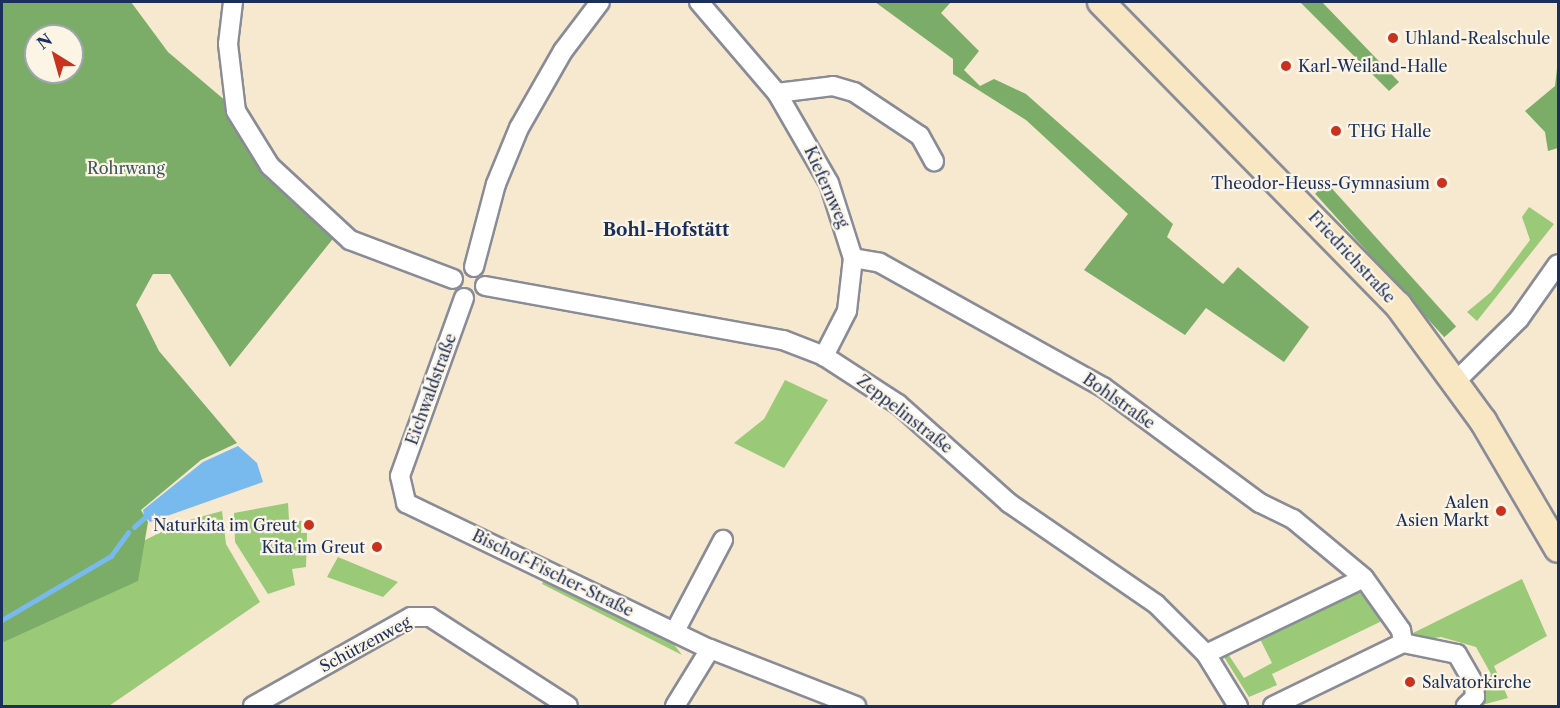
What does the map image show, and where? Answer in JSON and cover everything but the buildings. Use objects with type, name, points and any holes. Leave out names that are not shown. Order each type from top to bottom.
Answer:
[{"type":"main road","name":"Friedrichstraße","points":[[1101,2],[1366,268],[1455,382],[1558,549]]},
{"type":"street","points":[[233,2],[228,45],[236,111],[270,166],[350,240],[453,279]]},
{"type":"street","points":[[474,267],[461,269],[453,279],[454,291],[464,298],[479,295],[485,286],[474,267],[496,184],[519,128],[563,51],[600,2]]},
{"type":"street","name":"Kiefernweg","points":[[699,2],[777,93],[829,183],[853,258],[847,311],[824,356]]},
{"type":"street","points":[[777,93],[833,86],[854,92],[920,136],[934,161]]},
{"type":"street","name":"Bohlstraße","points":[[853,258],[880,263],[1103,387],[1260,503],[1293,519],[1364,578],[1401,630],[1403,643]]},
{"type":"street","points":[[1455,382],[1519,319],[1558,264]]},
{"type":"street","name":"Zeppelinstraße","points":[[485,286],[783,340],[824,356],[898,404],[1009,503],[1156,604],[1206,654],[1238,706]]},
{"type":"street","name":"Eichwaldstraße","points":[[430,514],[402,497],[400,476],[464,298]]},
{"type":"street","name":"Bischof-Fischer-Straße","points":[[430,514],[710,649],[856,706]]},
{"type":"street","points":[[675,631],[723,540]]},
{"type":"street","points":[[1206,654],[1364,578]]},
{"type":"street","name":"Schützenweg","points":[[252,706],[411,617],[430,617],[568,706]]},
{"type":"street","points":[[1273,706],[1403,643],[1457,654],[1474,683],[1475,697],[1466,706]]},
{"type":"street","points":[[675,706],[710,649]]},
{"type":"green space","name":"Rohrwang","points":[[2,2],[131,2],[168,52],[227,102],[336,235],[230,367],[170,274],[153,274],[136,305],[159,351],[237,443],[201,460],[141,510],[148,522],[138,581],[2,643]]},
{"type":"green space","points":[[875,2],[951,2],[941,13],[979,51],[964,70],[980,86],[994,79],[1026,94],[1173,224],[1167,237],[1223,284],[1238,267],[1309,327],[1284,362],[1206,308],[1185,335],[1084,270],[1128,214],[1026,120],[953,74],[953,59]]},
{"type":"green space","points":[[1300,2],[1322,2],[1399,82],[1389,91]]},
{"type":"green space","points":[[1558,60],[1558,148],[1548,151],[1545,132],[1525,111],[1555,86]]},
{"type":"green space","points":[[1327,183],[1456,326],[1444,337],[1315,194]]},
{"type":"green space","points":[[1529,207],[1554,224],[1477,321],[1467,312],[1491,292],[1530,240],[1522,217]]},
{"type":"green space","points":[[785,380],[828,400],[784,468],[734,443],[764,419]]},
{"type":"green space","points":[[288,503],[289,520],[302,521],[301,533],[307,533],[306,567],[292,569],[295,585],[268,594],[235,542],[234,513]]},
{"type":"green space","points":[[222,511],[226,544],[260,602],[109,706],[2,706],[2,643],[137,581],[141,542],[182,522]]},
{"type":"green space","points":[[338,557],[398,582],[383,597],[327,577]]},
{"type":"green space","points":[[547,575],[669,638],[682,655],[542,584]]},
{"type":"green space","points":[[1522,579],[1547,636],[1494,666],[1508,698],[1478,706],[1491,674],[1476,647],[1441,637],[1414,641],[1411,634]]},
{"type":"green space","points":[[1350,592],[1360,593],[1384,620],[1272,674],[1277,685],[1249,697],[1224,657],[1228,654],[1244,678],[1272,663],[1259,637]]},
{"type":"water","points":[[238,446],[257,463],[263,482],[150,522],[144,516],[143,510],[203,462]]},
{"type":"waterway","points":[[134,527],[145,517]]},
{"type":"waterway","points":[[2,620],[111,556],[128,533]]},
{"type":"place","name":"Uhland-Realschule","points":[[1393,38]]},
{"type":"place","name":"Karl-Weiland-Halle","points":[[1286,66]]},
{"type":"place","name":"THG Halle","points":[[1336,131]]},
{"type":"place","name":"Theodor-Heuss-Gymnasium","points":[[1442,183]]},
{"type":"place","name":"Aalen Asien Markt","points":[[1501,511]]},
{"type":"place","name":"Naturkita im Greut","points":[[309,525]]},
{"type":"place","name":"Kita im Greut","points":[[377,547]]},
{"type":"place","name":"Salvatorkirche","points":[[1410,682]]},
{"type":"district","name":"Bohl-Hofstätt","points":[[666,230]]}]
